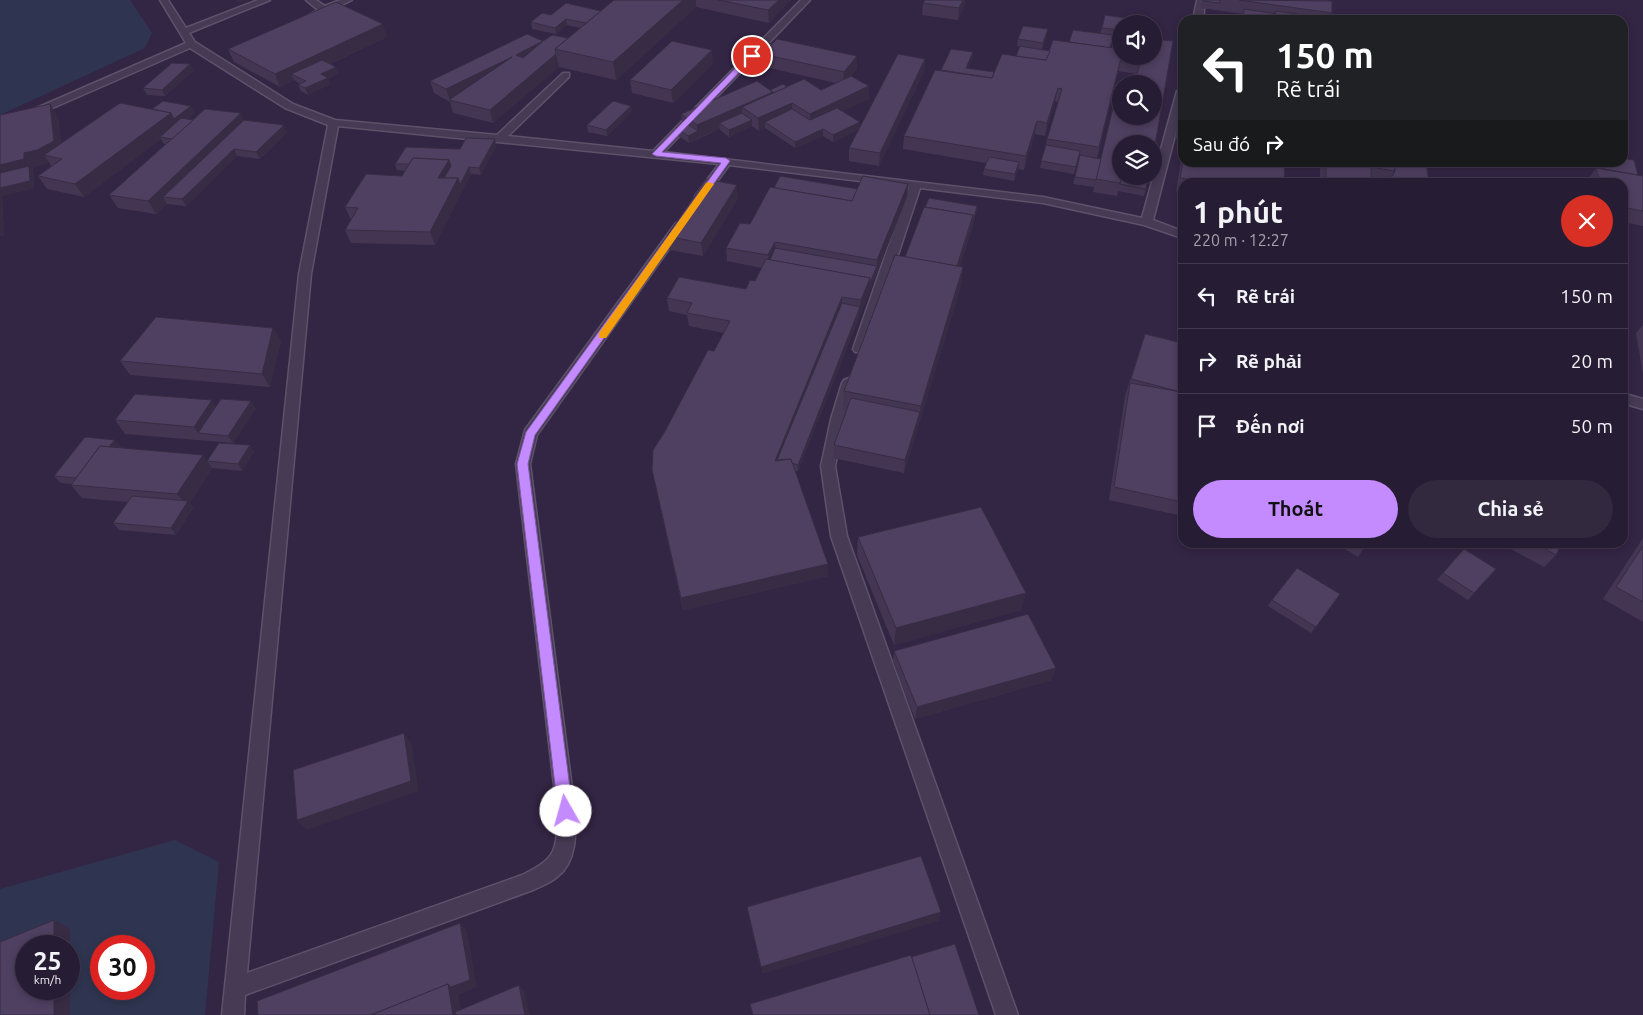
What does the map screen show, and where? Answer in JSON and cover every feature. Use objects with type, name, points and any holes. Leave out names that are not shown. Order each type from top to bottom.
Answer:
[{"type":"street","points":[[164,0],[190,44],[218,57],[289,106],[333,123],[726,161],[1043,200],[1147,222],[1178,234]]},
{"type":"street","points":[[183,32],[266,0]]},
{"type":"street","points":[[310,0],[324,10]]},
{"type":"street","points":[[299,22],[348,0]]},
{"type":"street","points":[[656,154],[806,0]]},
{"type":"street","points":[[1199,15],[1201,0]]},
{"type":"street","points":[[0,128],[190,44]]},
{"type":"street","points":[[500,138],[566,75]]},
{"type":"street","points":[[1147,222],[1178,106]]},
{"type":"street","points":[[233,1015],[305,274],[333,123]]},
{"type":"street","points":[[235,988],[526,883],[551,870],[562,855],[566,839],[566,811],[523,464],[530,434],[726,161]]},
{"type":"street","points":[[915,184],[838,419],[828,466],[839,536],[1007,1015]]},
{"type":"street","points":[[1628,400],[1643,404]]},
{"type":"shaded area","points":[[0,0],[130,0],[152,33],[145,48],[0,115]]},
{"type":"shaded area","points":[[175,840],[219,862],[205,1015],[0,1015],[0,889]]},
{"type":"building","points":[[614,0],[683,0],[613,62],[555,49]]},
{"type":"building","points":[[718,0],[779,0],[768,10]]},
{"type":"building","points":[[925,0],[963,0],[959,8],[923,3]]},
{"type":"building","points":[[1203,0],[1220,0],[1219,3]]},
{"type":"building","points":[[1239,0],[1332,1],[1332,13]]},
{"type":"building","points":[[336,2],[383,24],[275,74],[228,49]]},
{"type":"building","points":[[566,3],[601,11],[586,23],[566,19],[555,28],[531,22],[542,13],[551,15]]},
{"type":"building","points":[[1244,9],[1285,15],[1243,15]]},
{"type":"building","points":[[1276,11],[1304,15],[1282,15],[1275,14]]},
{"type":"building","points":[[1105,15],[1112,16],[1112,29],[1102,28]]},
{"type":"building","points":[[1023,26],[1048,29],[1043,43],[1018,39]]},
{"type":"building","points":[[1073,30],[1112,35],[1110,48],[1069,42]]},
{"type":"building","points":[[527,34],[543,41],[552,35],[568,38],[555,49],[556,54],[490,110],[449,100],[512,57],[446,89],[430,81]],"holes":[[[543,41],[523,58],[516,55]]]},
{"type":"building","points":[[777,39],[857,56],[844,72],[762,54]]},
{"type":"building","points":[[1053,40],[1112,48],[1112,65],[1119,65],[1117,75],[1112,75],[1112,94],[1099,147],[1047,139],[1062,89],[1058,88],[1047,123],[1037,121],[1026,156],[904,136],[935,70],[992,78],[1002,54],[1046,60]]},
{"type":"building","points":[[1162,40],[1173,41],[1162,105],[1162,75],[1137,75],[1139,65],[1162,65]]},
{"type":"building","points":[[672,41],[712,50],[671,90],[630,80]]},
{"type":"building","points":[[762,41],[772,44],[762,54],[763,60],[747,56]]},
{"type":"building","points":[[1020,46],[1050,51],[1046,60],[1016,56]]},
{"type":"building","points":[[951,49],[973,52],[966,68],[994,72],[992,78],[941,70]]},
{"type":"building","points":[[898,54],[925,59],[880,153],[849,148]]},
{"type":"building","points":[[322,60],[336,67],[321,74],[328,78],[305,88],[298,85],[306,81],[291,74]]},
{"type":"building","points":[[172,63],[190,64],[162,90],[143,88]]},
{"type":"building","points":[[851,76],[869,86],[810,114],[792,103],[758,118],[742,107],[804,79],[821,90]]},
{"type":"building","points":[[757,81],[773,92],[697,125],[681,114]]},
{"type":"building","points":[[783,84],[787,87],[773,93],[770,90]]},
{"type":"building","points":[[163,101],[191,106],[174,119],[171,113],[152,109]]},
{"type":"building","points":[[613,101],[631,106],[606,130],[587,125]]},
{"type":"building","points":[[120,103],[171,113],[75,184],[38,176],[62,159],[44,155]]},
{"type":"building","points":[[50,104],[54,141],[37,150],[24,153],[24,159],[0,165],[0,115]]},
{"type":"building","points":[[837,108],[860,122],[833,135],[823,129],[795,142],[765,122],[792,109],[810,120]]},
{"type":"building","points":[[205,109],[241,113],[148,201],[109,195]]},
{"type":"building","points":[[1112,112],[1112,125],[1158,125],[1157,135],[1112,135],[1112,182],[1096,179]]},
{"type":"building","points":[[742,113],[752,120],[729,130],[719,123]]},
{"type":"building","points":[[181,118],[193,120],[172,139],[160,137]]},
{"type":"building","points":[[244,120],[284,125],[256,152],[234,149],[182,199],[163,197]]},
{"type":"building","points":[[686,123],[698,131],[688,136],[676,128]]},
{"type":"building","points":[[466,138],[495,139],[479,168],[469,167],[460,185],[458,178],[444,178],[451,166],[449,160],[413,158],[409,164],[395,164],[406,147],[460,149]]},
{"type":"building","points":[[1046,145],[1080,151],[1076,167],[1041,161]]},
{"type":"building","points":[[1080,155],[1101,159],[1096,180],[1075,177]]},
{"type":"building","points":[[989,157],[1019,162],[1015,174],[984,169]]},
{"type":"building","points":[[413,158],[449,160],[438,178],[458,178],[430,232],[345,230],[358,208],[345,207],[366,174],[402,176]]},
{"type":"building","points":[[1628,159],[1634,160],[1638,175],[1604,169],[1603,167],[1628,167]]},
{"type":"building","points":[[29,166],[30,181],[0,188],[0,173]]},
{"type":"building","points":[[1182,167],[1285,167],[1284,178],[1180,178]]},
{"type":"building","points":[[1326,167],[1371,167],[1371,178],[1326,178]]},
{"type":"building","points":[[1371,167],[1395,167],[1395,171]]},
{"type":"building","points":[[1395,167],[1427,167],[1428,178],[1391,178],[1395,171]]},
{"type":"building","points":[[1596,168],[1643,176],[1643,211],[1628,208],[1628,178],[1599,178]]},
{"type":"building","points":[[780,176],[858,189],[852,201],[774,188]]},
{"type":"building","points":[[863,176],[908,184],[877,260],[775,242],[768,255],[726,248],[740,223],[750,224],[770,187],[852,201]]},
{"type":"building","points":[[706,179],[737,185],[701,243],[667,236]]},
{"type":"building","points":[[1125,185],[1147,185],[1146,189]]},
{"type":"building","points":[[929,198],[977,206],[973,222],[973,215],[925,207]]},
{"type":"building","points":[[924,207],[973,215],[957,266],[905,257]]},
{"type":"building","points":[[775,248],[877,266],[869,285],[870,278],[770,260]]},
{"type":"building","points":[[895,255],[963,267],[921,406],[844,391]]},
{"type":"building","points":[[766,259],[870,278],[861,300],[842,297],[775,461],[791,459],[828,564],[681,598],[652,470],[653,450],[708,350],[714,351],[730,321],[687,313],[692,303],[667,298],[679,277],[746,289],[750,280],[755,281]]},
{"type":"building","points":[[842,303],[860,307],[798,465],[792,463],[791,459],[777,460]]},
{"type":"building","points":[[156,317],[273,328],[262,374],[120,361]]},
{"type":"building","points":[[1145,334],[1178,342],[1178,391],[1131,379]]},
{"type":"building","points":[[1130,383],[1178,391],[1178,501],[1114,487]]},
{"type":"building","points":[[135,394],[212,400],[194,427],[115,420]]},
{"type":"building","points":[[851,398],[920,412],[905,460],[834,445]]},
{"type":"building","points":[[221,399],[251,401],[228,436],[198,433]]},
{"type":"building","points":[[85,437],[115,440],[109,447],[100,446],[76,478],[54,476]]},
{"type":"building","points":[[219,443],[250,445],[238,464],[207,461]]},
{"type":"building","points":[[100,446],[203,455],[177,494],[71,485]]},
{"type":"building","points":[[132,496],[188,501],[171,528],[113,523]]},
{"type":"building","points":[[981,507],[1026,593],[896,628],[858,537]]},
{"type":"building","points":[[1643,546],[1643,602],[1616,587]]},
{"type":"building","points":[[1544,548],[1560,548],[1556,555]]},
{"type":"building","points":[[1464,549],[1496,569],[1474,593],[1443,573]]},
{"type":"building","points":[[1297,568],[1340,594],[1316,627],[1272,600]]},
{"type":"building","points":[[1028,614],[1056,668],[917,707],[894,651]]},
{"type":"building","points":[[404,733],[411,781],[297,820],[293,770]]},
{"type":"building","points":[[921,856],[941,912],[761,967],[747,907]]},
{"type":"building","points":[[54,920],[54,935],[17,935]]},
{"type":"building","points":[[460,923],[470,980],[451,987],[448,984],[371,1015],[258,1015],[257,1001]]},
{"type":"building","points":[[15,936],[15,1000],[54,1000],[54,1015],[0,1015],[0,942]]},
{"type":"building","points":[[955,944],[979,1015],[930,1015],[911,957]]},
{"type":"building","points":[[911,955],[930,1015],[753,1015],[750,1004]]},
{"type":"building","points":[[448,984],[453,1015],[371,1015]]},
{"type":"building","points":[[519,985],[525,1015],[456,1015],[455,1012]]},
{"type":"slow traffic","points":[[603,335],[709,184]]},
{"type":"route","points":[[566,811],[523,464],[530,434],[548,413],[726,161],[656,154],[752,56]]}]
